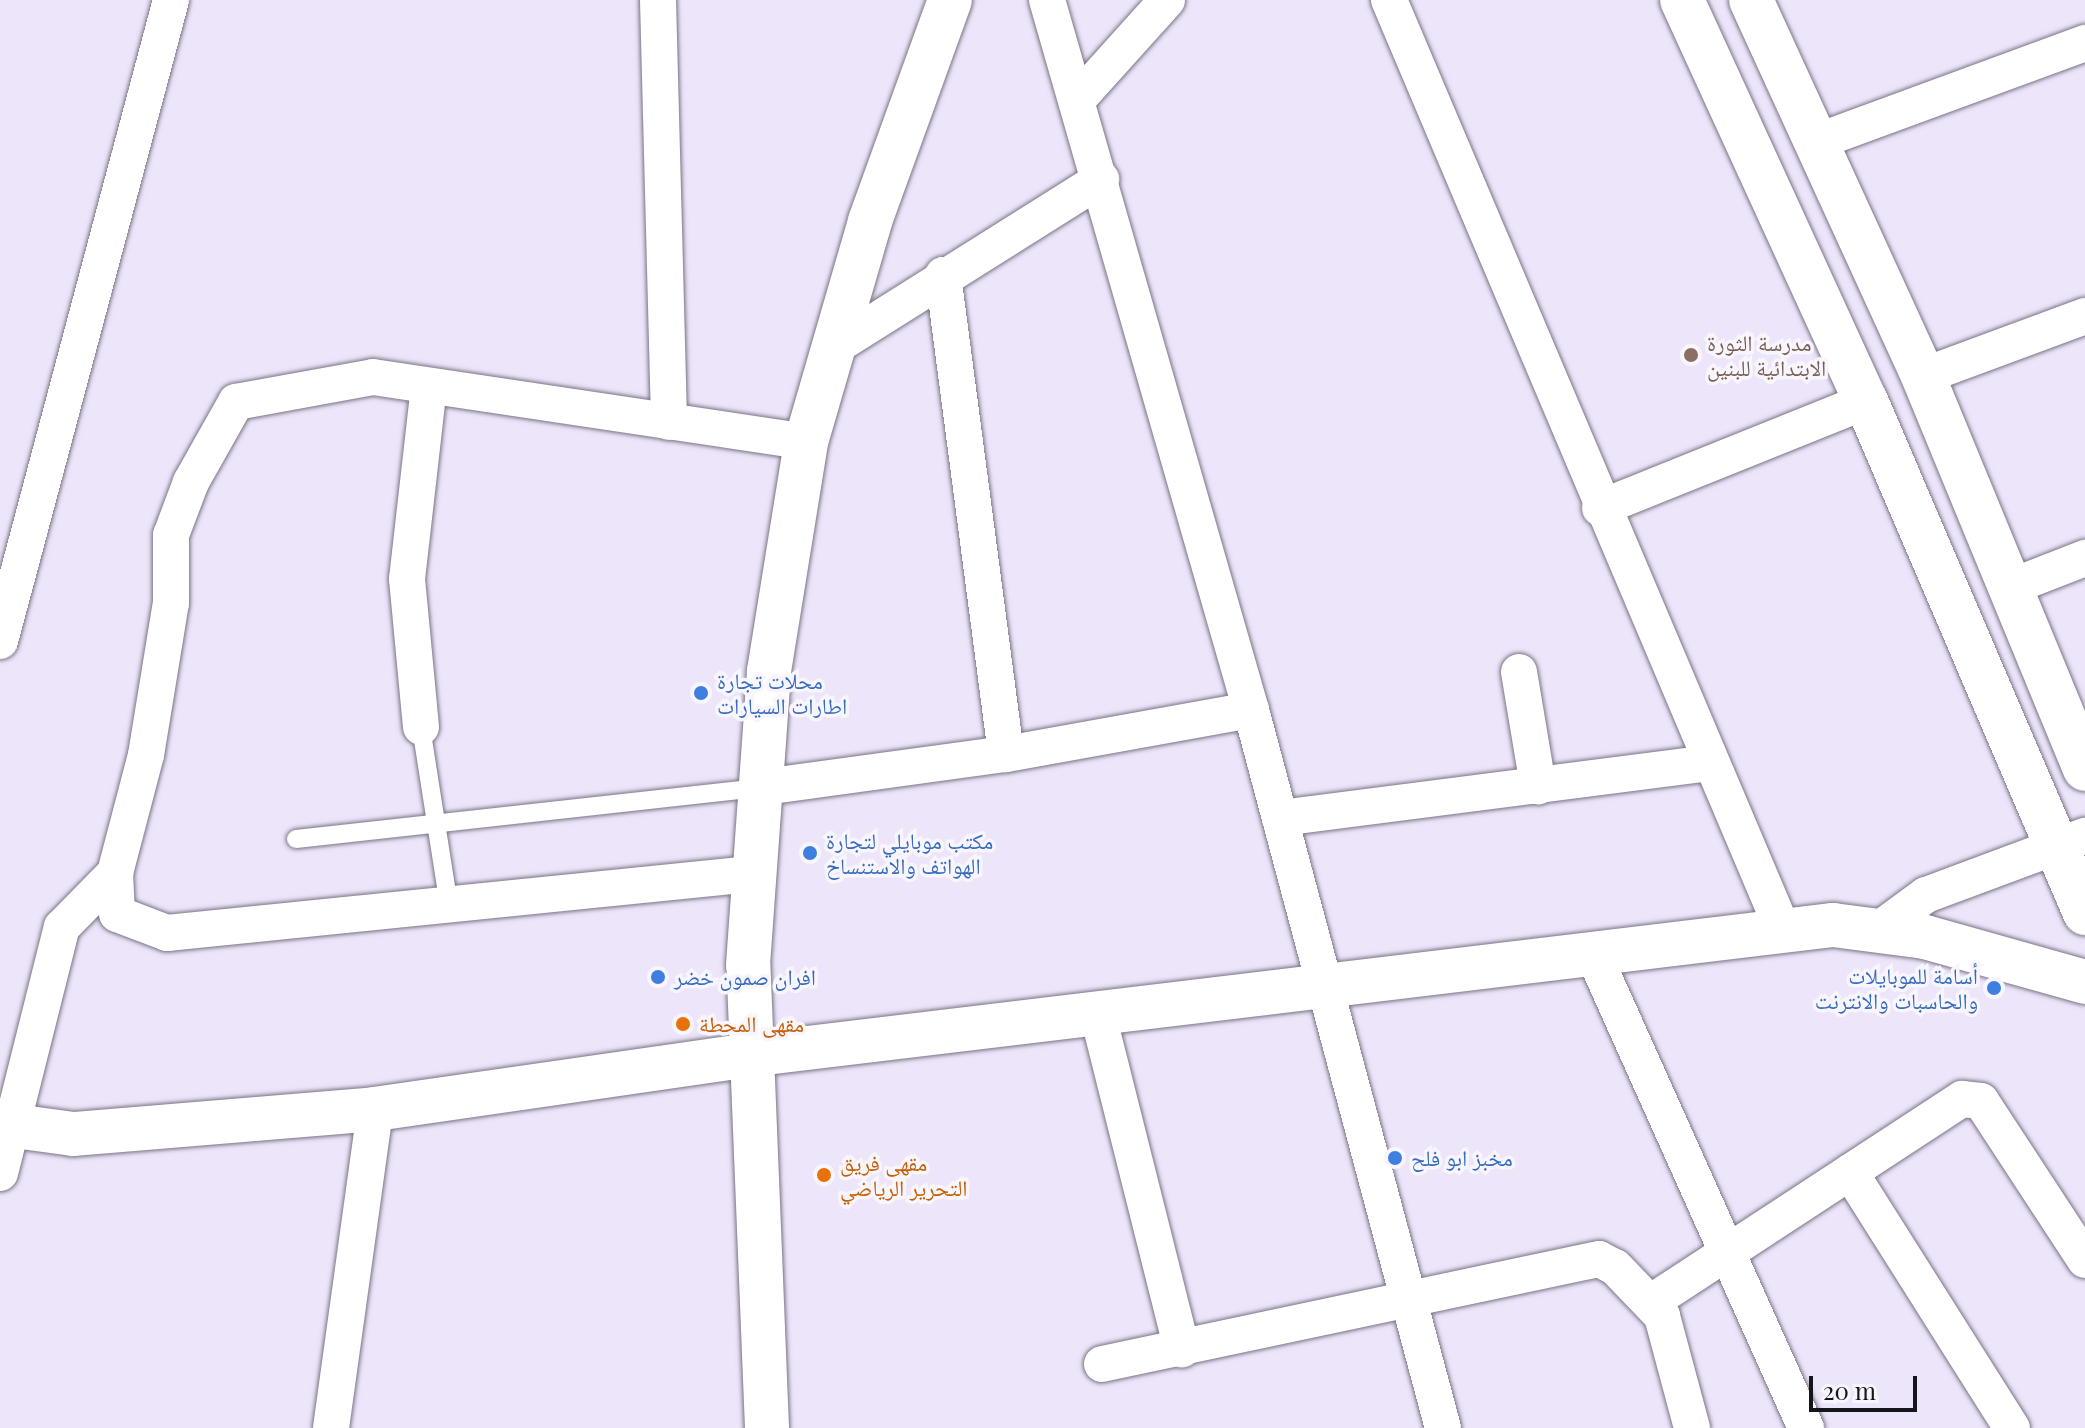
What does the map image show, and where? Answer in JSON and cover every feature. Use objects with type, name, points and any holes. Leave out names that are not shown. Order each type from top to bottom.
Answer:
[{"type":"street","points":[[0,641],[171,0]]},
{"type":"street","points":[[658,0],[669,422]]},
{"type":"street","points":[[767,1428],[749,1055],[751,874],[769,671],[806,442],[870,221],[950,0]]},
{"type":"street","points":[[1047,0],[1101,179],[1251,710],[1443,1428]]},
{"type":"street","points":[[1078,99],[1167,0]]},
{"type":"street","points":[[1389,0],[1600,508],[1782,928]]},
{"type":"street","points":[[1682,0],[2070,842],[2085,913]]},
{"type":"street","points":[[1751,0],[1923,376],[2085,769]]},
{"type":"street","points":[[1816,142],[2085,43]]},
{"type":"street","points":[[833,348],[943,275],[1101,179]]},
{"type":"street","points":[[943,275],[1006,754]]},
{"type":"street","points":[[1923,376],[2085,316]]},
{"type":"street","points":[[751,874],[167,933],[117,914],[115,873],[149,740],[171,603],[171,535],[191,482],[236,402],[373,377],[806,442]]},
{"type":"street","points":[[421,727],[407,579],[429,386]]},
{"type":"street","points":[[1600,508],[1866,401]]},
{"type":"street","points":[[2008,588],[2085,558]]},
{"type":"street","points":[[1519,672],[1538,786]]},
{"type":"street","points":[[757,788],[1006,754],[1251,710]]},
{"type":"street","points":[[1280,818],[1710,763]]},
{"type":"street","points":[[1881,928],[1926,895],[2070,842]]},
{"type":"street","points":[[0,1173],[6,1125],[62,927],[115,873]]},
{"type":"street","points":[[6,1125],[73,1134],[375,1109],[749,1055],[1782,928],[1881,928],[2085,982]]},
{"type":"street","points":[[1592,951],[1806,1428]]},
{"type":"street","points":[[1097,1011],[1182,1349]]},
{"type":"street","points":[[1650,1303],[1962,1099],[1981,1101],[2085,1260]]},
{"type":"street","points":[[331,1428],[375,1109]]},
{"type":"street","points":[[1850,1172],[2012,1428]]},
{"type":"street","points":[[1102,1364],[1410,1303],[1599,1259],[1615,1267],[1650,1303],[1670,1334],[1692,1428]]},
{"type":"lane","points":[[421,727],[449,906]]},
{"type":"lane","points":[[296,839],[757,788]]},
{"type":"place","name":"مدرسة الثورة الابتدائية للبنين","points":[[1691,355]]},
{"type":"place","name":"محلات تجارة اطارات السيارات","points":[[701,693]]},
{"type":"place","name":"مكتب موبايلي لتجارة الهواتف والاستنساخ","points":[[810,853]]},
{"type":"place","name":"افران صمون خضر","points":[[658,977]]},
{"type":"place","name":"أسامة للموبايلات والحاسبات والانترنت","points":[[1994,988]]},
{"type":"place","name":"مقهى المحطة","points":[[683,1024]]},
{"type":"place","name":"مخبز ابو فلح","points":[[1395,1158]]},
{"type":"place","name":"مقهى فريق التحرير الرياضي","points":[[824,1175]]}]
